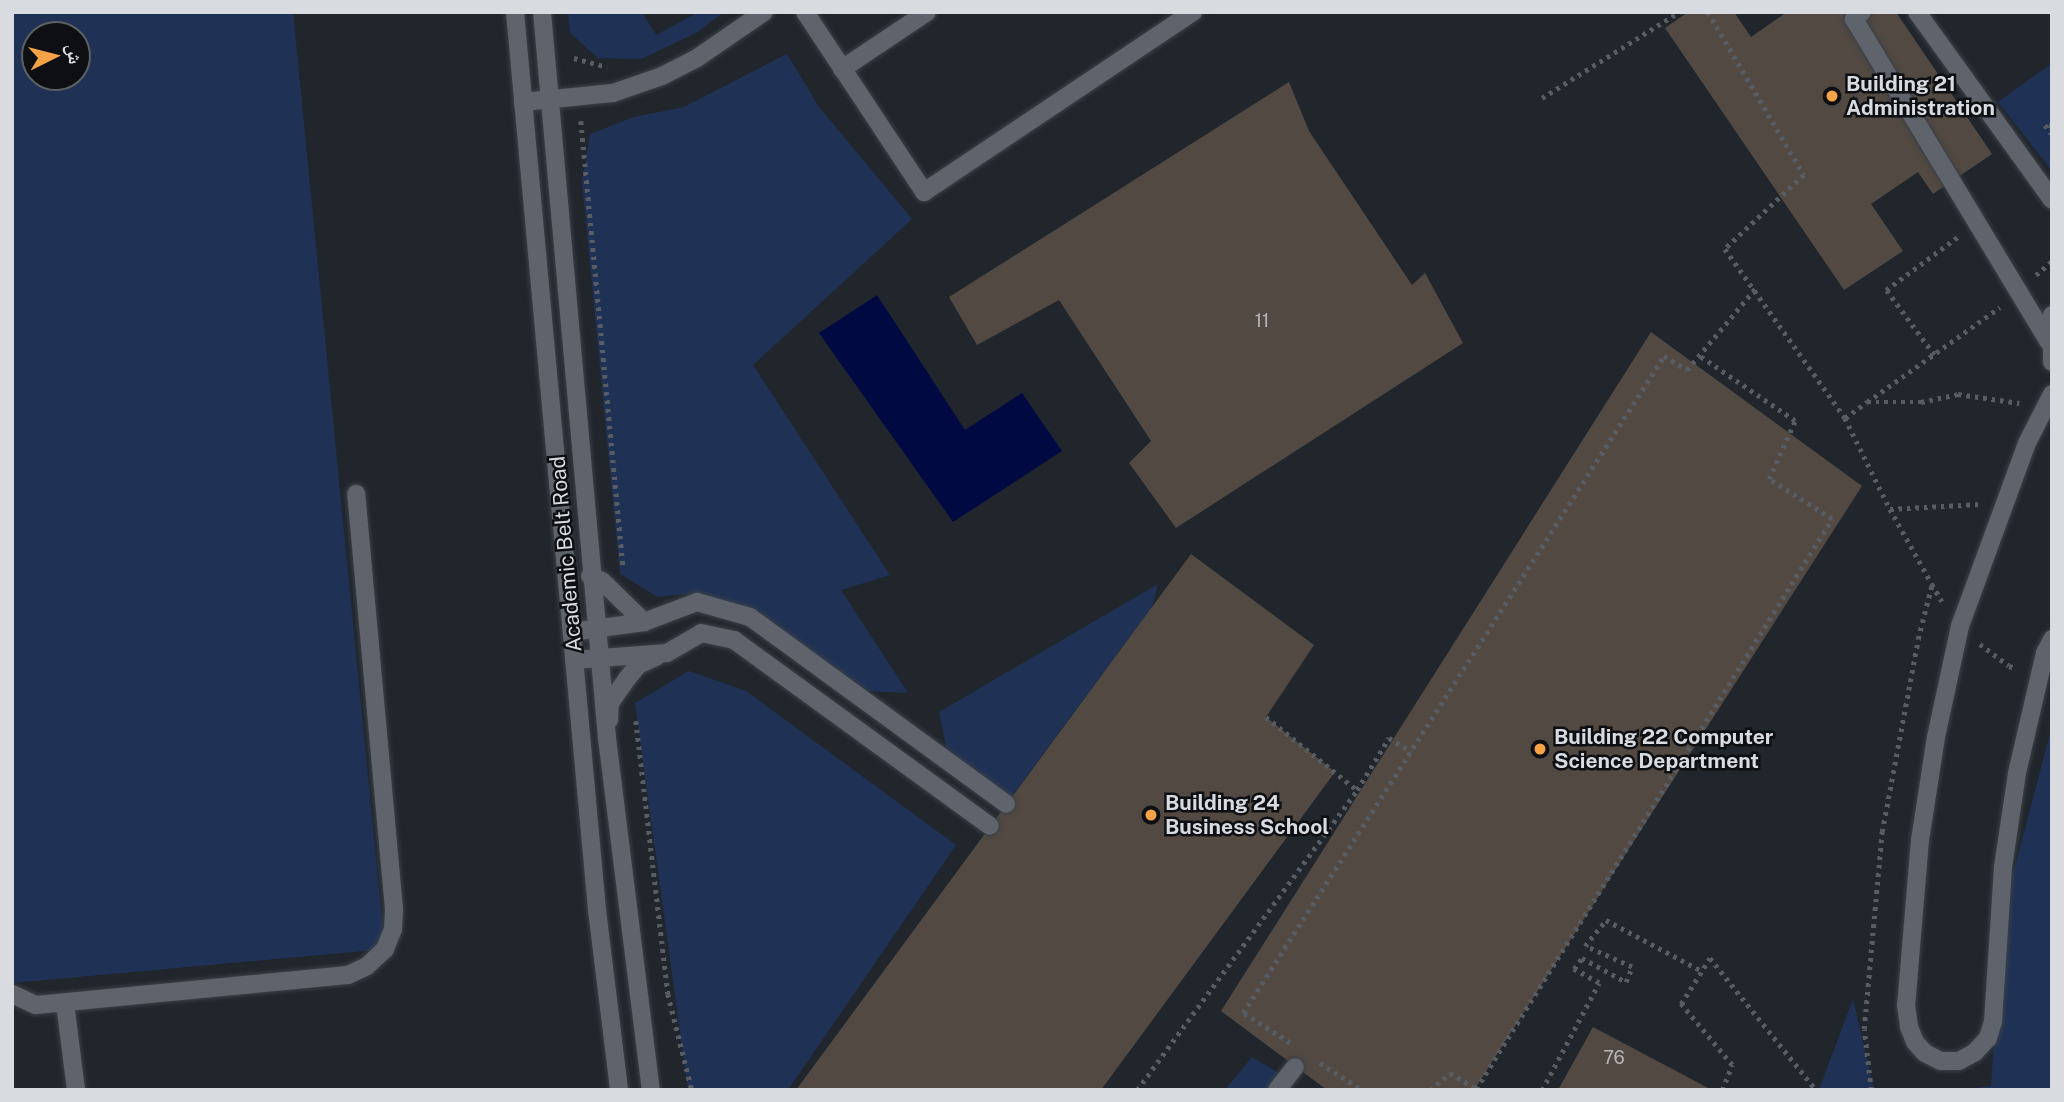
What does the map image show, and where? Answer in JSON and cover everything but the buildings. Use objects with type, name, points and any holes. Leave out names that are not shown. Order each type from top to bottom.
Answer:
[{"type":"street","name":"Academic Belt Road","points":[[515,12],[598,924],[619,1090]]},
{"type":"street","name":"Academic Belt Road","points":[[542,12],[590,576],[607,738],[652,1090]]},
{"type":"street","points":[[523,102],[613,93],[662,76],[697,58],[764,12]]},
{"type":"street","points":[[805,12],[924,192],[1193,12]]},
{"type":"street","points":[[842,69],[927,12]]},
{"type":"street","points":[[1862,12],[1853,19],[2021,290],[2049,342]]},
{"type":"street","points":[[1917,12],[2052,200]]},
{"type":"street","points":[[2052,315],[2049,342],[2052,362]]},
{"type":"street","points":[[2052,394],[2022,455],[1960,626],[1936,737],[1920,840],[1906,1005],[1909,1027],[1915,1042],[1925,1054],[1941,1061],[1959,1061],[1975,1052],[1988,1038],[1993,1022],[2003,867],[2017,772],[2045,653],[2052,639]]},
{"type":"street","points":[[12,994],[20,1000],[36,1005],[348,975],[367,966],[385,949],[393,929],[394,909],[356,494]]},
{"type":"street","points":[[590,576],[602,581],[644,622]]},
{"type":"street","points":[[572,632],[644,622],[697,602],[750,617],[1006,804]]},
{"type":"street","points":[[607,738],[610,703],[638,665],[667,653],[701,633],[734,640],[990,826]]},
{"type":"street","points":[[574,660],[667,653]]},
{"type":"street","points":[[65,1003],[76,1090]]},
{"type":"street","points":[[1277,1090],[1295,1067]]},
{"type":"path","points":[[1542,98],[1679,12]]},
{"type":"path","points":[[1708,12],[1804,175],[1725,249],[1845,418],[1890,509],[1932,584]]},
{"type":"path","points":[[573,47],[575,71]]},
{"type":"path","points":[[579,107],[624,570]]},
{"type":"path","points":[[2052,127],[2045,125],[2052,134]]},
{"type":"path","points":[[1934,355],[1886,290],[1965,232]]},
{"type":"path","points":[[1845,418],[2021,290],[2052,261]]},
{"type":"path","points":[[1297,1048],[1243,1013],[1664,356],[1686,370],[1755,289]]},
{"type":"path","points":[[1430,1090],[1450,1073],[1477,1089],[1832,519],[1769,479],[1795,421],[1698,355]]},
{"type":"path","points":[[1867,402],[1921,402],[1958,394],[2024,404]]},
{"type":"path","points":[[2020,411],[2028,396]]},
{"type":"path","points":[[1890,509],[1984,504],[1979,516]]},
{"type":"path","points":[[1944,605],[1949,593]]},
{"type":"path","points":[[1266,717],[1357,790]]},
{"type":"path","points":[[636,718],[667,994],[692,1090]]},
{"type":"path","points":[[1137,1090],[1357,790],[1389,738],[1411,751]]},
{"type":"path","points":[[1542,1090],[1599,983],[1574,969],[1582,958],[1626,982],[1632,967],[1585,946],[1606,920],[1702,971]]},
{"type":"path","points":[[1722,1090],[1732,1065],[1681,1004],[1710,958],[1816,1090]]},
{"type":"path","points":[[1319,1062],[1362,1090]]},
{"type":"shaded area","points":[[12,12],[293,12],[385,949],[12,983]]},
{"type":"shaded area","points":[[568,12],[642,12],[656,35],[699,12],[724,12],[696,33],[641,59],[598,58],[570,33]]},
{"type":"shaded area","points":[[787,54],[819,107],[912,219],[753,365],[890,575],[841,590],[908,693],[867,691],[684,594],[658,597],[620,574],[582,181],[590,134],[634,117],[684,107]]},
{"type":"shaded area","points":[[2052,63],[2052,171],[1998,102]]},
{"type":"shaded area","points":[[877,295],[965,430],[1022,393],[1062,451],[953,522],[819,333]]},
{"type":"shaded area","points":[[1158,584],[1152,607],[1006,804],[948,755],[939,712]]},
{"type":"shaded area","points":[[689,671],[746,691],[956,845],[788,1090],[688,1090],[635,703]]},
{"type":"shaded area","points":[[2052,726],[2052,1090],[1961,1090],[1991,1086],[2003,912]]},
{"type":"shaded area","points":[[1853,999],[1874,1090],[1819,1090]]},
{"type":"shaded area","points":[[1252,1057],[1282,1075],[1272,1090],[1225,1090]]},
{"type":"place","name":"Building 21 Administration","points":[[1832,96]]},
{"type":"place","name":"Building 22 Computer Science Department","points":[[1540,749]]},
{"type":"place","name":"Building 24 Business School","points":[[1151,815]]}]
